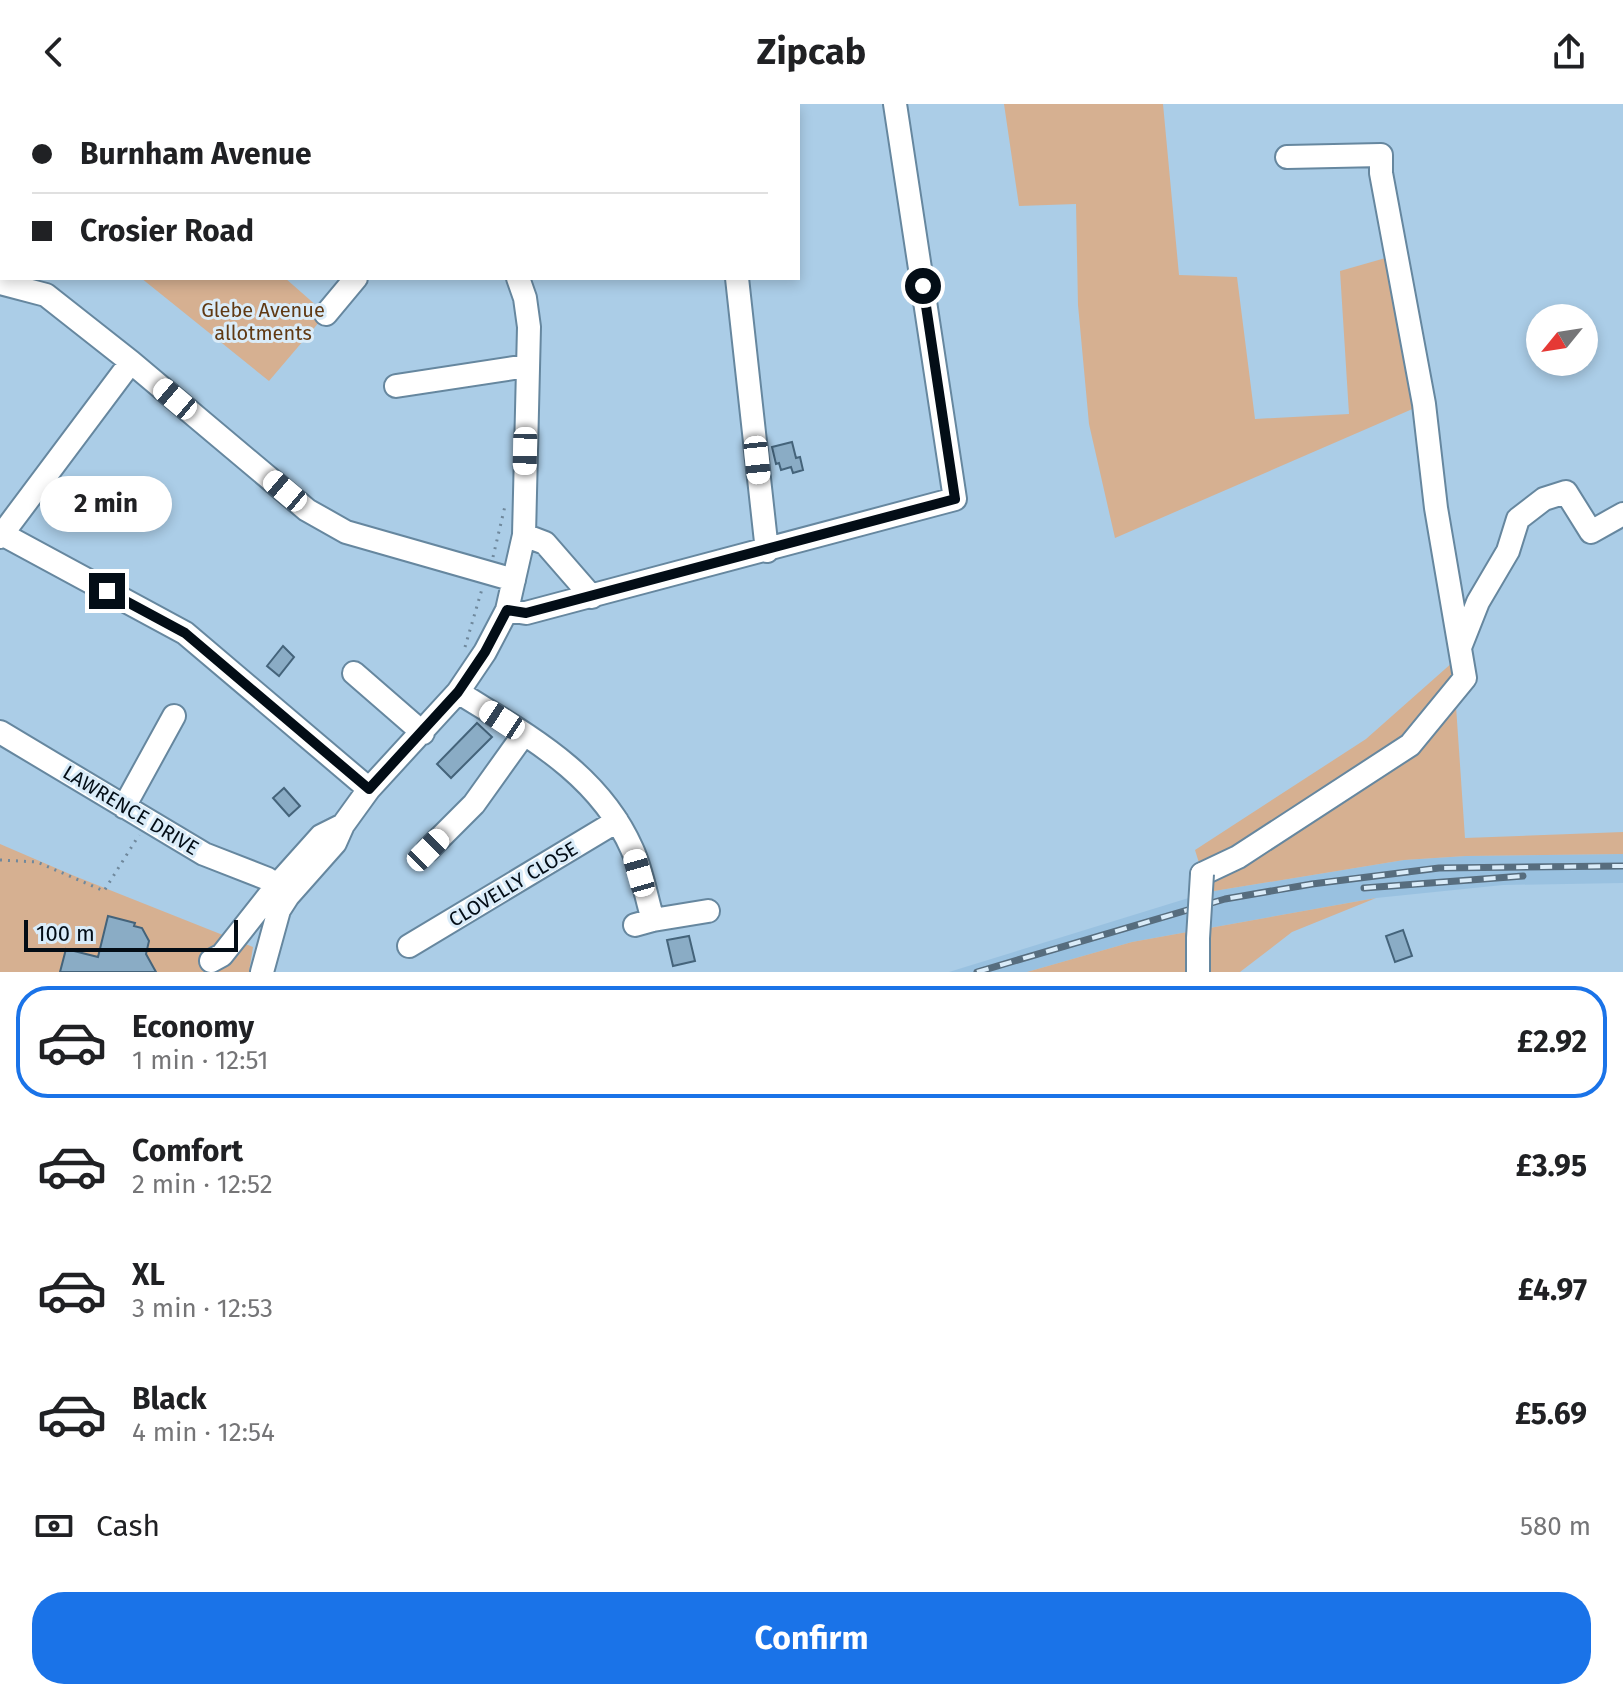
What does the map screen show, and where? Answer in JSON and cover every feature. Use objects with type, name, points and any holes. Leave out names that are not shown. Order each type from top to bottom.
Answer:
[{"type":"street","points":[[507,610],[526,613],[592,597],[955,499],[895,104]]},
{"type":"street","points":[[1198,972],[1202,874],[1238,857],[1410,745],[1465,678],[1436,508],[1424,404],[1384,187],[1381,155],[1287,157]]},
{"type":"street","points":[[326,314],[354,280]]},
{"type":"street","points":[[262,972],[279,910],[288,896],[335,843],[343,825],[369,789],[458,692],[485,652],[507,610],[524,535],[529,327],[519,280]]},
{"type":"street","points":[[737,280],[767,551]]},
{"type":"street","points":[[0,283],[46,295],[307,510],[346,532],[514,580]]},
{"type":"street","points":[[131,362],[1,535],[185,633],[369,789]]},
{"type":"street","points":[[396,386],[527,366]]},
{"type":"street","points":[[1461,646],[1478,602],[1508,551],[1518,519],[1544,499],[1566,492],[1591,532],[1623,514]]},
{"type":"street","points":[[524,535],[545,543],[592,597]]},
{"type":"street","points":[[354,673],[423,733]]},
{"type":"street","points":[[458,692],[557,755],[599,795],[633,850],[644,923],[708,911]]},
{"type":"street","points":[[124,807],[174,716]]},
{"type":"street","name":"LAWRENCE DRIVE","points":[[0,732],[204,854],[268,879]]},
{"type":"street","points":[[428,850],[474,804],[524,734]]},
{"type":"street","name":"CLOVELLY CLOSE","points":[[409,946],[617,821]]},
{"type":"street","points":[[211,961],[222,955],[321,836],[343,825]]},
{"type":"path","points":[[498,563],[493,558],[509,494]]},
{"type":"path","points":[[463,658],[485,579]]},
{"type":"path","points":[[0,860],[37,862],[104,891],[148,821]]},
{"type":"shaded area","points":[[1623,854],[1623,883],[1503,885],[1376,898],[1132,942],[1027,972],[949,972],[1208,892],[1404,860]]},
{"type":"green space","points":[[1004,104],[1163,104],[1179,275],[1237,277],[1255,419],[1349,414],[1340,271],[1396,255],[1424,404],[1115,538],[1089,424],[1078,305],[1076,204],[1019,206]]},
{"type":"green space","name":"Glebe Avenue allotments","points":[[143,280],[287,280],[326,314],[269,381]]},
{"type":"green space","points":[[1453,662],[1465,838],[1623,832],[1623,854],[1404,860],[1208,892],[1195,850],[1366,739]]},
{"type":"green space","points":[[0,844],[253,947],[249,972],[0,972]]},
{"type":"green space","points":[[1376,898],[1292,932],[1240,972],[1027,972],[1132,942]]},
{"type":"building","points":[[792,442],[803,470],[793,473],[791,467],[781,470],[779,463],[776,464],[772,447]]},
{"type":"building","points":[[283,646],[294,657],[279,676],[267,666]]},
{"type":"building","points":[[477,723],[492,737],[451,778],[437,764]]},
{"type":"building","points":[[284,788],[300,806],[289,816],[273,798]]},
{"type":"building","points":[[108,916],[142,928],[149,941],[146,954],[156,972],[60,972],[66,949],[98,957]]},
{"type":"building","points":[[1403,930],[1412,956],[1395,962],[1386,936]]},
{"type":"building","points":[[689,936],[695,961],[673,966],[667,940]]},
{"type":"railway","points":[[977,972],[1225,899],[1312,884],[1439,868],[1623,866]]},
{"type":"railway","points":[[1364,888],[1523,876]]},
{"type":"route","points":[[107,591],[185,633],[369,789],[458,692],[485,652],[507,610],[526,613],[955,499],[923,286]]}]
